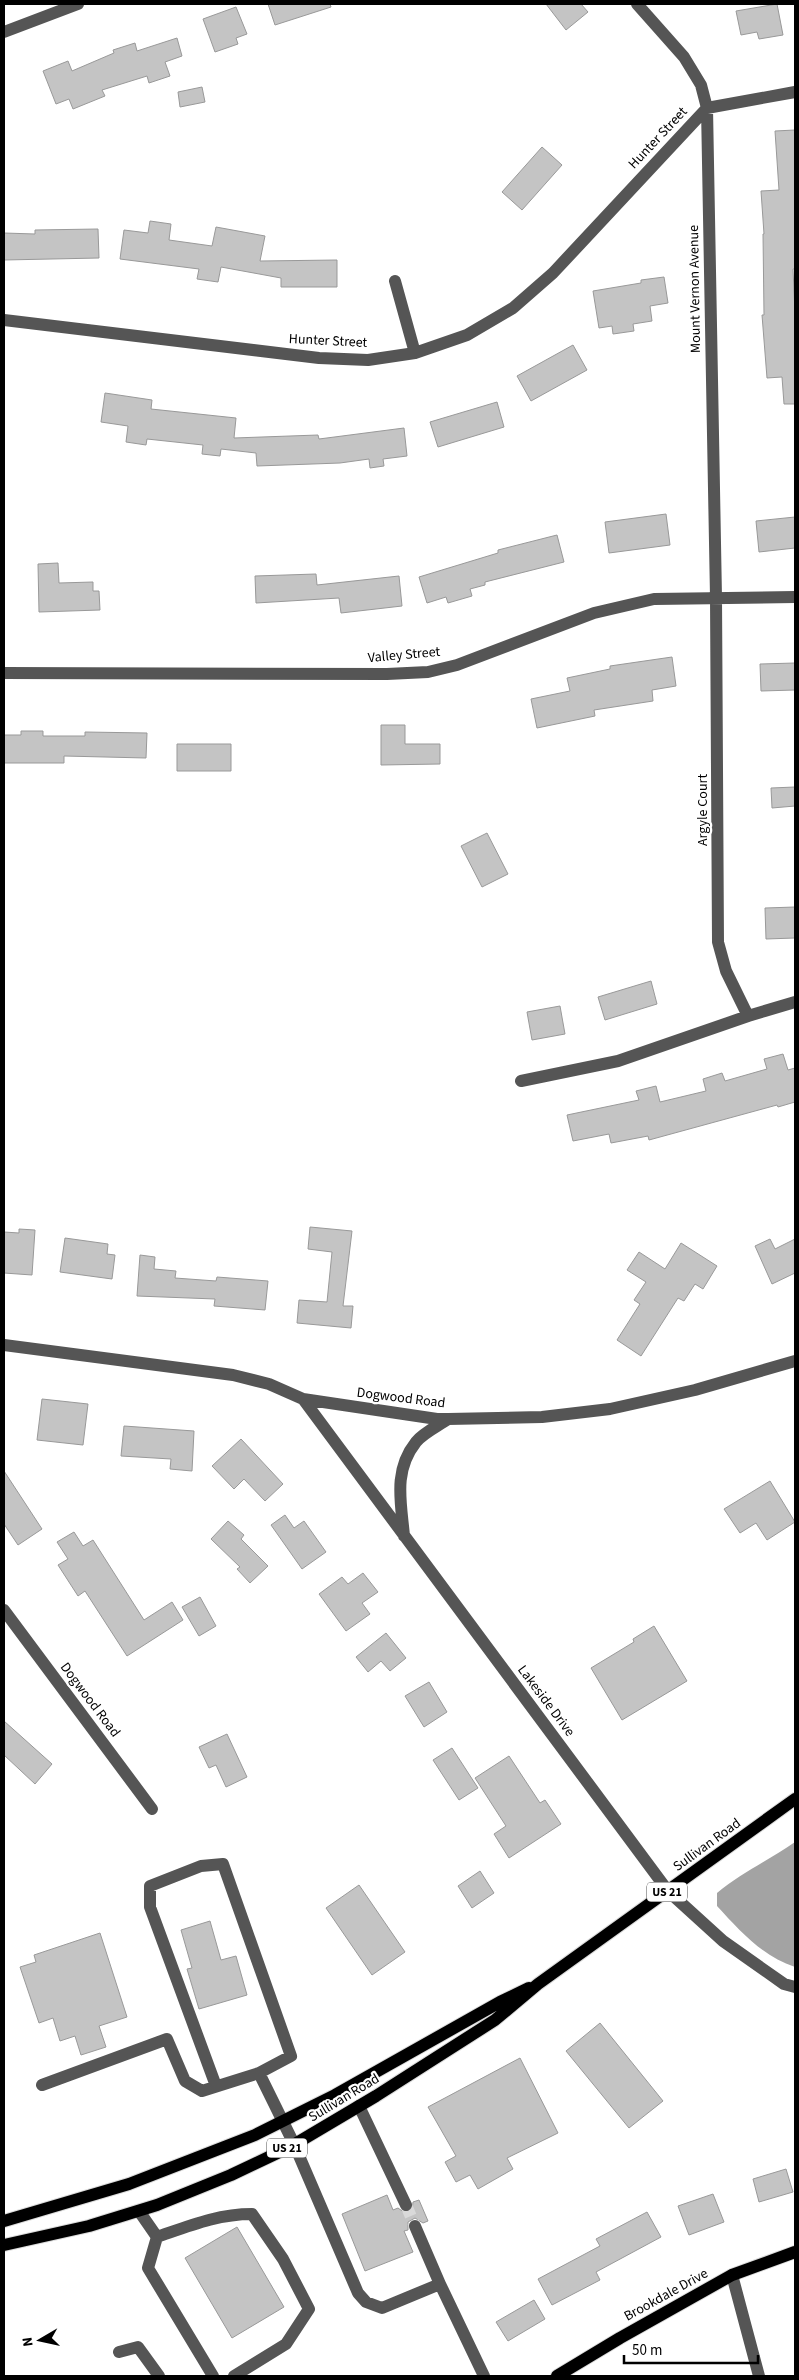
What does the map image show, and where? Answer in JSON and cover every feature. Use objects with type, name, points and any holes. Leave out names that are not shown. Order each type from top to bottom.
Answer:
[{"type":"main road","name":"Sullivan Road","points":[[4,2245],[76,2230],[139,2211],[217,2181],[294,2144],[360,2106],[495,2020],[538,1984],[795,1799]]},
{"type":"main road","name":"Sullivan Road","points":[[4,2220],[129,2184],[206,2156],[283,2122],[386,2067],[500,2002],[538,1984]]},
{"type":"main road","name":"Brookdale Drive","points":[[557,2376],[732,2275],[795,2252]]},
{"type":"street","points":[[4,32],[78,4]]},
{"type":"street","name":"Mount Vernon Avenue","points":[[637,4],[684,57],[701,85],[707,108],[716,597]]},
{"type":"street","name":"Hunter Street","points":[[4,320],[319,358],[368,360],[415,353],[467,335],[513,308],[553,273],[707,108],[795,92]]},
{"type":"street","points":[[395,280],[415,353]]},
{"type":"street","name":"Argyle Court","points":[[716,597],[718,942],[726,971],[748,1016]]},
{"type":"street","name":"Valley Street","points":[[4,673],[387,674],[428,672],[456,665],[594,613],[654,599],[795,597]]},
{"type":"street","points":[[521,1081],[618,1061],[748,1016],[795,1002]]},
{"type":"street","name":"Dogwood Road","points":[[4,1345],[233,1375],[269,1384],[303,1400],[448,1419],[542,1416],[610,1409],[687,1392],[773,1369],[795,1361]]},
{"type":"street","name":"Lakeside Drive","points":[[303,1400],[668,1891],[723,1941],[784,1984],[795,1987]]},
{"type":"street","points":[[404,1536],[398,1490],[405,1460],[416,1441],[448,1419]]},
{"type":"street","name":"Dogwood Road","points":[[4,1610],[152,1809]]},
{"type":"street","points":[[42,2085],[167,2039],[185,2081],[202,2091],[259,2073],[291,2056],[222,1864],[201,1866],[150,1886],[150,1907],[216,2086]]},
{"type":"street","points":[[259,2073],[294,2144],[358,2293],[366,2302],[382,2308],[440,2284]]},
{"type":"street","points":[[360,2106],[406,2205]]},
{"type":"street","points":[[139,2211],[157,2237]]},
{"type":"street","points":[[157,2237],[211,2218],[231,2214],[252,2214],[283,2258],[309,2309],[286,2344],[234,2376]]},
{"type":"street","points":[[416,2226],[440,2284],[484,2376]]},
{"type":"street","points":[[157,2237],[148,2268],[213,2376]]},
{"type":"street","points":[[732,2275],[759,2376]]},
{"type":"street","points":[[119,2352],[138,2347],[159,2376]]},
{"type":"shaded area","points":[[795,1842],[795,1967],[772,1956],[752,1942],[717,1906],[717,1893]]},
{"type":"building","points":[[268,4],[330,4],[331,7],[275,25]]},
{"type":"building","points":[[546,4],[581,4],[588,12],[566,30]]},
{"type":"building","points":[[777,4],[783,35],[759,39],[757,32],[741,35],[736,11]]},
{"type":"building","points":[[236,7],[247,34],[236,38],[238,44],[215,52],[203,19]]},
{"type":"building","points":[[177,38],[182,56],[165,62],[170,76],[149,83],[147,76],[102,90],[105,96],[73,109],[69,99],[56,104],[43,71],[68,61],[72,71],[114,53],[113,50],[135,43],[137,51]]},
{"type":"building","points":[[202,87],[205,102],[180,107],[178,92]]},
{"type":"building","points":[[795,130],[795,269],[793,269],[795,404],[784,404],[782,377],[767,378],[762,315],[764,315],[764,234],[761,191],[779,190],[775,131]]},
{"type":"building","points":[[542,147],[562,165],[522,210],[502,192]]},
{"type":"building","points":[[150,221],[171,224],[169,240],[212,246],[216,227],[265,236],[260,261],[337,260],[337,287],[281,287],[281,278],[221,267],[218,282],[197,279],[199,269],[120,259],[124,230],[148,233]]},
{"type":"building","points":[[98,229],[99,258],[4,260],[4,233],[35,234],[35,230]]},
{"type":"building","points":[[664,277],[668,303],[650,306],[652,321],[633,324],[634,331],[613,334],[612,326],[599,328],[593,291],[641,283],[641,280]]},
{"type":"building","points":[[573,345],[587,370],[531,401],[517,376]]},
{"type":"building","points":[[105,393],[152,400],[151,409],[236,418],[234,438],[318,435],[319,439],[404,428],[407,456],[383,459],[384,466],[370,468],[369,459],[340,463],[257,466],[256,453],[221,449],[220,456],[202,454],[203,445],[147,439],[146,445],[126,442],[128,426],[101,422]]},
{"type":"building","points":[[497,402],[504,427],[438,447],[430,422]]},
{"type":"building","points":[[666,514],[670,545],[609,553],[605,522]]},
{"type":"building","points":[[795,517],[795,548],[759,552],[756,521]]},
{"type":"building","points":[[557,535],[564,562],[485,582],[485,585],[470,589],[472,596],[448,603],[446,597],[427,603],[419,577],[498,553],[498,550]]},
{"type":"building","points":[[58,563],[59,583],[93,582],[93,591],[99,591],[100,610],[39,612],[38,564]]},
{"type":"building","points":[[316,574],[317,585],[399,576],[402,606],[341,613],[339,598],[256,603],[255,576]]},
{"type":"building","points":[[672,657],[676,686],[652,690],[653,701],[594,710],[595,716],[537,728],[531,699],[570,691],[567,678],[610,669],[610,666]]},
{"type":"building","points":[[795,663],[795,690],[761,691],[760,664]]},
{"type":"building","points":[[381,725],[405,725],[405,744],[440,744],[440,764],[381,765]]},
{"type":"building","points":[[21,731],[43,731],[43,736],[85,736],[85,732],[147,733],[146,758],[64,756],[64,763],[4,763],[4,735],[21,735]]},
{"type":"building","points":[[177,744],[231,744],[231,771],[177,771]]},
{"type":"building","points":[[795,787],[795,806],[772,808],[771,788]]},
{"type":"building","points":[[487,833],[508,874],[482,887],[461,846]]},
{"type":"building","points":[[795,907],[795,938],[766,939],[765,908]]},
{"type":"building","points":[[651,981],[657,1004],[605,1020],[598,997]]},
{"type":"building","points":[[560,1006],[565,1034],[532,1040],[527,1012]]},
{"type":"building","points":[[783,1054],[788,1070],[795,1068],[795,1102],[778,1107],[777,1105],[649,1140],[648,1136],[611,1143],[609,1134],[573,1141],[567,1115],[639,1100],[636,1091],[656,1086],[660,1102],[706,1091],[703,1079],[722,1073],[725,1081],[767,1069],[764,1059]]},
{"type":"building","points":[[310,1227],[352,1231],[343,1306],[353,1306],[351,1328],[297,1323],[299,1300],[327,1302],[332,1252],[308,1249]]},
{"type":"building","points":[[19,1229],[35,1230],[32,1275],[4,1273],[4,1232],[19,1233]]},
{"type":"building","points":[[65,1238],[108,1244],[107,1254],[115,1255],[112,1279],[60,1272]]},
{"type":"building","points":[[770,1239],[775,1249],[795,1239],[795,1273],[772,1284],[755,1246]]},
{"type":"building","points":[[681,1243],[717,1266],[703,1289],[695,1284],[684,1301],[678,1298],[641,1356],[617,1340],[640,1304],[634,1300],[646,1282],[627,1270],[639,1252],[665,1269]]},
{"type":"building","points":[[140,1255],[155,1257],[154,1269],[176,1271],[175,1278],[216,1281],[217,1277],[268,1281],[265,1310],[214,1306],[215,1299],[137,1296]]},
{"type":"building","points":[[42,1399],[88,1404],[83,1445],[37,1440]]},
{"type":"building","points":[[124,1426],[194,1431],[192,1471],[170,1469],[171,1459],[121,1456]]},
{"type":"building","points":[[241,1439],[283,1484],[265,1501],[244,1479],[234,1489],[212,1466]]},
{"type":"building","points":[[4,1471],[42,1529],[18,1545],[4,1524]]},
{"type":"building","points":[[770,1481],[795,1522],[767,1540],[756,1523],[740,1533],[724,1509]]},
{"type":"building","points":[[285,1515],[294,1528],[304,1521],[326,1552],[302,1569],[271,1525]]},
{"type":"building","points":[[228,1521],[244,1535],[241,1539],[268,1566],[250,1583],[237,1569],[240,1567],[211,1539]]},
{"type":"building","points":[[74,1532],[83,1546],[93,1540],[144,1620],[172,1602],[183,1620],[127,1656],[85,1591],[78,1596],[58,1565],[68,1559],[57,1542]]},
{"type":"building","points":[[363,1573],[378,1592],[362,1603],[370,1614],[346,1631],[319,1594],[342,1577],[348,1584]]},
{"type":"building","points":[[200,1597],[216,1626],[199,1636],[182,1607]]},
{"type":"building","points":[[654,1626],[687,1681],[622,1720],[591,1668],[634,1642],[633,1639]]},
{"type":"building","points":[[386,1633],[406,1658],[390,1671],[381,1661],[368,1672],[356,1657]]},
{"type":"building","points":[[429,1682],[447,1712],[424,1727],[405,1696]]},
{"type":"building","points":[[4,1721],[52,1764],[35,1784],[4,1755]]},
{"type":"building","points":[[227,1734],[247,1777],[226,1787],[216,1765],[209,1768],[199,1747]]},
{"type":"building","points":[[452,1748],[478,1788],[459,1800],[433,1760]]},
{"type":"building","points":[[509,1756],[540,1803],[545,1800],[561,1824],[509,1858],[494,1834],[506,1826],[475,1778]]},
{"type":"building","points":[[480,1871],[494,1893],[472,1908],[458,1886]]},
{"type":"building","points":[[359,1885],[405,1952],[372,1975],[326,1908]]},
{"type":"building","points":[[210,1921],[221,1960],[236,1956],[247,1995],[199,2009],[187,1969],[192,1968],[181,1930]]},
{"type":"building","points":[[100,1933],[127,2017],[99,2026],[106,2047],[81,2055],[75,2036],[60,2041],[53,2018],[39,2023],[20,1967],[36,1962],[34,1955]]},
{"type":"building","points":[[600,2023],[663,2101],[629,2128],[566,2051]]},
{"type":"building","points":[[520,2058],[558,2133],[507,2158],[513,2169],[478,2189],[470,2175],[456,2182],[445,2162],[456,2156],[428,2107]]},
{"type":"building","points":[[786,2169],[793,2192],[759,2202],[753,2179]]},
{"type":"building","points":[[713,2194],[724,2222],[689,2235],[678,2206]]},
{"type":"building","points":[[387,2195],[393,2210],[398,2208],[405,2213],[412,2210],[413,2202],[419,2200],[428,2221],[423,2223],[415,2218],[408,2222],[408,2230],[404,2231],[413,2252],[365,2271],[342,2214]]},
{"type":"building","points":[[647,2212],[661,2237],[596,2272],[600,2280],[552,2305],[538,2279],[600,2246],[596,2239]]},
{"type":"building","points":[[237,2227],[284,2307],[232,2338],[185,2258]]},
{"type":"building","points":[[534,2300],[545,2319],[508,2341],[496,2322]]},
{"type":"tunnel","points":[[406,2205],[415,2226]]}]
